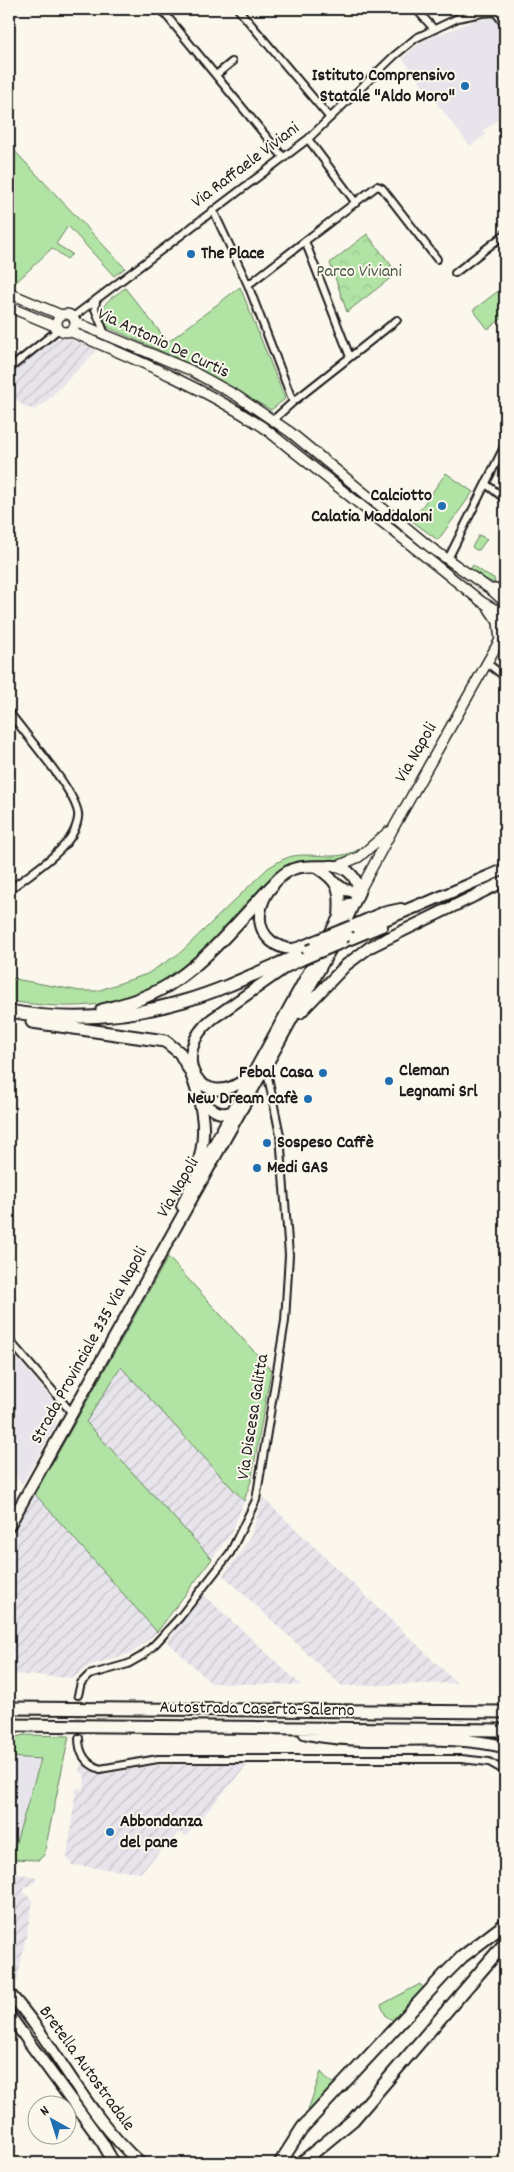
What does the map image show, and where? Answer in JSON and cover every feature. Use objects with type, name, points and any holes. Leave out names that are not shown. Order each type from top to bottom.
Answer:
[{"type":"highway","points":[[22,1014],[41,1009],[98,1010],[125,1005],[155,992],[175,981],[194,966],[272,886]]},
{"type":"highway","points":[[9,1011],[22,1014],[75,1018],[145,1011],[205,994],[306,955],[347,935],[422,904]]},
{"type":"highway","points":[[9,1016],[56,1026],[165,1041],[180,1053],[189,1069]]},
{"type":"highway","name":"Autostrada Caserta-Salerno","points":[[9,1708],[505,1712]]},
{"type":"highway","points":[[485,1712],[505,1708]]},
{"type":"highway","name":"Autostrada Caserta-Salerno","points":[[9,1725],[505,1730]]},
{"type":"highway","points":[[284,1728],[329,1738],[460,1738],[505,1747]]},
{"type":"highway","points":[[280,2163],[303,2127],[447,1972],[462,1957],[505,1924]]},
{"type":"highway","points":[[301,2163],[353,2120],[505,1943]]},
{"type":"main road","points":[[316,867],[345,890],[359,892],[356,879],[350,872],[338,866],[304,866],[293,869],[272,886],[260,909],[260,920],[270,940],[278,946],[292,949],[315,941],[347,935]]},
{"type":"main road","points":[[422,904],[505,869]]},
{"type":"main road","points":[[288,1026],[346,965],[370,947],[391,935],[505,881]]},
{"type":"main road","points":[[338,885],[340,895],[339,917]]},
{"type":"main road","name":"Via Napoli","points":[[171,1235],[188,1192],[230,1113],[339,917],[359,892]]},
{"type":"main road","name":"Via Napoli","points":[[171,1235],[346,921],[359,892]]},
{"type":"main road","points":[[251,1075],[232,1088],[220,1091],[210,1089],[204,1085],[192,1068],[190,1053],[193,1041],[202,1027],[212,1019],[306,955]]},
{"type":"main road","points":[[201,1101],[221,1114],[230,1113],[238,1108],[259,1068],[277,1046]]},
{"type":"main road","points":[[188,1192],[199,1160],[204,1126],[201,1101],[189,1069]]},
{"type":"main road","name":"Strada Provinciale 335 Via Napoli","points":[[9,1526],[171,1235]]},
{"type":"main road","name":"Bretella Autostradale","points":[[9,1993],[42,2035],[112,2135],[140,2163]]},
{"type":"main road","name":"Bretella Autostradale","points":[[9,2015],[102,2142],[114,2163]]},
{"type":"street","points":[[161,9],[284,158]]},
{"type":"street","points":[[238,9],[330,118]]},
{"type":"street","points":[[416,9],[433,28]]},
{"type":"street","name":"Via Raffaele Viviani","points":[[458,18],[470,9]]},
{"type":"street","points":[[497,10],[505,25]]},
{"type":"street","name":"Via Raffaele Viviani","points":[[74,320],[213,210],[308,139],[394,56],[416,38],[433,28],[458,18],[497,10]]},
{"type":"street","points":[[216,75],[232,62]]},
{"type":"street","points":[[308,139],[356,203]]},
{"type":"street","points":[[248,285],[377,186],[382,188],[437,259]]},
{"type":"street","points":[[213,210],[248,285],[293,402]]},
{"type":"street","points":[[455,273],[505,234]]},
{"type":"street","points":[[305,241],[350,357]]},
{"type":"street","name":"Via Antonio De Curtis","points":[[9,293],[61,315],[68,314],[74,320],[106,335],[190,370],[237,396],[273,420],[505,602]]},
{"type":"street","points":[[96,301],[95,309],[106,335]]},
{"type":"street","name":"Via Antonio De Curtis","points":[[9,307],[167,373],[229,405],[263,427],[482,602],[494,614],[498,622],[500,641]]},
{"type":"street","points":[[9,369],[58,328],[57,321],[61,315]]},
{"type":"street","name":"Via Antonio De Curtis","points":[[69,331],[74,327],[74,320]]},
{"type":"street","points":[[273,420],[397,320]]},
{"type":"street","points":[[448,559],[505,445]]},
{"type":"street","points":[[325,477],[332,468]]},
{"type":"street","points":[[486,484],[505,499]]},
{"type":"street","points":[[490,589],[505,589]]},
{"type":"street","name":"Via Antonio De Curtis","points":[[482,602],[505,615]]},
{"type":"street","name":"Via Napoli","points":[[359,892],[505,631]]},
{"type":"street","points":[[487,663],[505,676]]},
{"type":"street","points":[[9,712],[59,778],[74,801],[79,815],[75,831],[68,842],[9,890]]},
{"type":"street","points":[[338,866],[359,857],[394,827]]},
{"type":"street","name":"Via Discesa Galitta","points":[[78,1695],[81,1683],[89,1675],[128,1664],[142,1656],[180,1617],[230,1553],[256,1500],[285,1321],[290,1255],[280,1135],[266,1066]]},
{"type":"street","points":[[9,1340],[72,1413]]},
{"type":"street","points":[[79,1738],[82,1754],[86,1761],[93,1767],[100,1769],[110,1769],[140,1760],[191,1758],[461,1759],[489,1762],[505,1771]]},
{"type":"shaded area","name":"Istituto Comprensivo Statale \"Aldo Moro\"","points":[[495,17],[505,31],[505,114],[483,131],[486,135],[470,146],[402,58],[420,43],[433,37],[476,20]]},
{"type":"shaded area","points":[[66,338],[97,350],[46,402],[35,410],[25,407],[9,394],[9,375],[49,340]]},
{"type":"shaded area","points":[[9,1349],[52,1399],[56,1407],[56,1425],[22,1484],[9,1468]]},
{"type":"shaded area","points":[[121,1366],[244,1501],[232,1532],[212,1559],[85,1422]]},
{"type":"shaded area","points":[[35,1494],[157,1632],[132,1653],[90,1665],[72,1678],[9,1674],[9,1540]]},
{"type":"shaded area","points":[[263,1498],[457,1683],[342,1686],[223,1575],[241,1552],[251,1535]]},
{"type":"shaded area","points":[[204,1595],[301,1685],[211,1683],[167,1641]]},
{"type":"shaded area","points":[[9,1757],[41,1758],[11,1859],[9,1858]]},
{"type":"shaded area","points":[[82,1763],[89,1770],[105,1774],[156,1765],[248,1764],[186,1836],[179,1832],[140,1873],[72,1865],[67,1857],[76,1789],[84,1788],[85,1776],[79,1770]]},
{"type":"shaded area","points":[[9,1872],[36,1877],[35,1883],[24,1887],[24,1892],[33,1901],[17,1982],[9,1974]]},
{"type":"green space","points":[[9,145],[125,268],[114,276],[68,226],[56,244],[72,254],[67,259],[52,248],[9,289]]},
{"type":"green space","name":"Parco Viviani","points":[[367,234],[397,273],[347,312],[330,263]]},
{"type":"green space","points":[[505,286],[505,316],[488,329],[473,310]]},
{"type":"green space","points":[[240,287],[285,399],[271,410],[190,364],[107,327],[104,319],[103,313],[106,304],[125,288],[168,342]]},
{"type":"green space","name":"Calciotto Calatia Maddaloni","points":[[446,473],[473,492],[438,540],[412,521]]},
{"type":"green space","points":[[479,535],[487,539],[479,550],[476,550],[472,547]]},
{"type":"green space","points":[[473,565],[494,578],[495,583],[481,578],[470,570]]},
{"type":"green space","points":[[363,847],[364,850],[343,860],[331,863],[303,862],[278,873],[193,961],[170,978],[146,991],[122,1000],[69,1006],[9,1001],[9,978],[80,991],[97,991],[147,974],[180,953],[274,864],[293,856],[345,855]]},
{"type":"green space","points":[[168,1257],[271,1370],[251,1481],[244,1501],[121,1367],[86,1422],[212,1559],[157,1632],[35,1494]]},
{"type":"green space","points":[[24,1735],[69,1736],[44,1855],[39,1860],[11,1859],[41,1759],[9,1757],[9,1739]]},
{"type":"green space","points":[[420,1984],[424,1989],[395,2022],[386,2016],[381,2005]]},
{"type":"green space","points":[[321,2072],[329,2081],[337,2084],[312,2112],[308,2110]]},
{"type":"tunnel","points":[[78,1695],[79,1738]]},
{"type":"place","name":"Istituto Comprensivo Statale \"Aldo Moro\"","points":[[465,86]]},
{"type":"place","name":"The Place","points":[[191,254]]},
{"type":"place","name":"Calciotto Calatia Maddaloni","points":[[442,506]]},
{"type":"place","name":"Febal Casa","points":[[323,1073]]},
{"type":"place","name":"Cleman Legnami Srl","points":[[389,1081]]},
{"type":"place","name":"New Dream cafè","points":[[308,1099]]},
{"type":"place","name":"Sospeso Caffè","points":[[267,1143]]},
{"type":"place","name":"Medi GAS","points":[[257,1168]]},
{"type":"place","name":"Abbondanza del pane","points":[[110,1832]]}]
